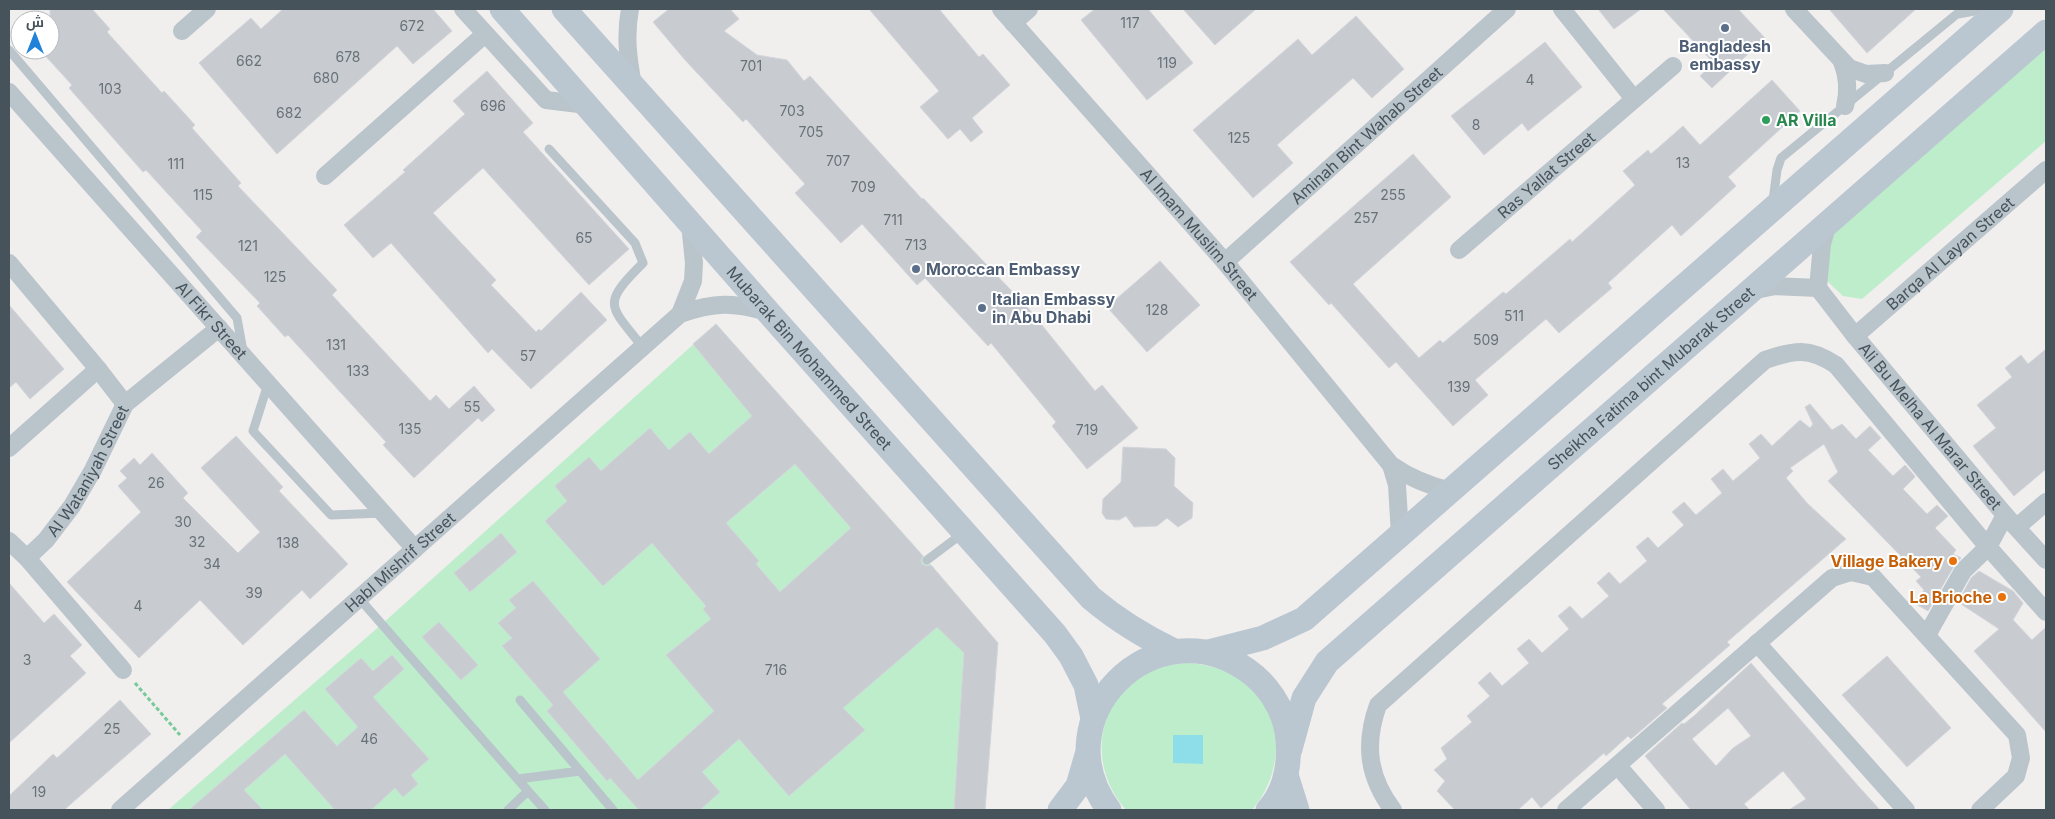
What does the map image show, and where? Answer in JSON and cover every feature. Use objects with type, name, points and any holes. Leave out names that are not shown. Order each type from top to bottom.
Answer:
[{"type":"main road","name":"Mubarak Bin Mohammed Street","points":[[502,9],[1055,634],[1071,656],[1086,685],[1093,719]]},
{"type":"main road","points":[[564,9],[1091,598],[1114,618],[1134,631],[1174,651]]},
{"type":"main road","points":[[1060,810],[1078,786],[1088,750],[1093,719],[1105,694],[1124,674],[1147,659],[1174,651],[1208,652],[1263,638],[1304,619],[2001,9]]},
{"type":"main road","name":"Sheikha Fatima bint Mubarak Street","points":[[1290,749],[1304,698],[1327,662],[2046,32]]},
{"type":"main road","points":[[1208,652],[1234,661],[1257,676],[1274,697],[1286,722],[1290,749],[1286,775],[1273,805],[1268,810]]},
{"type":"main road","points":[[1088,750],[1091,775],[1101,799],[1109,810]]},
{"type":"main road","points":[[1286,775],[1297,810]]},
{"type":"street","points":[[182,31],[207,9]]},
{"type":"street","points":[[463,9],[546,100],[587,105]]},
{"type":"street","points":[[630,9],[627,26],[627,53],[634,88]]},
{"type":"street","name":"Al Imam Muslim Street","points":[[1001,9],[1225,262],[1391,465],[1408,476],[1431,486],[1451,491]]},
{"type":"street","points":[[1013,23],[1029,9]]},
{"type":"street","name":"Aminah Bint Wahab Street","points":[[1225,262],[1507,9]]},
{"type":"street","points":[[1562,9],[1634,99]]},
{"type":"street","points":[[1794,9],[1842,62],[1857,72],[1876,75],[1885,73]]},
{"type":"street","points":[[325,176],[485,34]]},
{"type":"street","points":[[1842,62],[1848,79],[1845,106]]},
{"type":"street","name":"Ras Yallat Street","points":[[1459,250],[1673,66]]},
{"type":"street","name":"Al Fikr Street","points":[[9,92],[415,549]]},
{"type":"street","name":"Barqa Al Layan Street","points":[[1855,336],[2046,170]]},
{"type":"street","points":[[1748,292],[1775,286],[1818,288],[1822,244],[1828,222]]},
{"type":"street","name":"Habl Mishrif Street","points":[[680,314],[692,281],[694,263],[690,223]]},
{"type":"street","points":[[10,267],[98,369],[124,404]]},
{"type":"street","name":"Ali Bu Melha Al Marar Street","points":[[1818,288],[1855,336],[2046,560]]},
{"type":"street","name":"Habl Mishrif Street","points":[[120,810],[358,597],[415,549],[680,314],[702,307],[726,304],[745,306],[769,312]]},
{"type":"street","name":"Al Wataniyah Street","points":[[27,558],[46,540],[72,506],[93,470],[124,404],[219,328]]},
{"type":"street","points":[[1393,810],[1381,792],[1372,768],[1369,746],[1371,725],[1378,705],[1765,360],[1788,352],[1806,352],[1823,357],[1836,365],[1988,547],[2046,612]]},
{"type":"street","points":[[9,448],[98,369]]},
{"type":"street","name":"Al Imam Muslim Street","points":[[1391,465],[1397,486],[1400,535]]},
{"type":"street","points":[[1927,635],[1963,572],[2011,521],[2046,502]]},
{"type":"street","points":[[9,541],[27,558],[122,670]]},
{"type":"street","points":[[1566,810],[1832,578],[1851,572],[1873,577],[2017,735],[2021,758],[2016,776],[1980,810]]},
{"type":"street","points":[[1757,643],[1906,810]]},
{"type":"street","points":[[1618,766],[1656,810]]},
{"type":"lane","points":[[1772,209],[1776,170],[1782,158],[1960,12],[1985,9]]},
{"type":"lane","points":[[9,50],[236,318],[244,356]]},
{"type":"lane","points":[[549,150],[635,243],[643,263],[621,284],[614,300],[616,314],[642,346]]},
{"type":"lane","points":[[269,384],[253,431],[331,516],[383,513]]},
{"type":"lane","points":[[927,560],[965,532]]},
{"type":"lane","points":[[358,597],[545,810]]},
{"type":"lane","points":[[520,700],[580,771],[607,808]]},
{"type":"lane","points":[[518,779],[580,771]]},
{"type":"lane","points":[[508,810],[528,791]]},
{"type":"path","points":[[122,670],[191,747]]},
{"type":"green space","points":[[2046,44],[2046,141],[1862,299],[1843,296],[1827,281],[1829,229]]},
{"type":"green space","points":[[716,324],[912,543],[998,643],[985,810],[168,810],[382,624]]},
{"type":"green space","points":[[1187,663],[1215,668],[1236,676],[1256,693],[1267,708],[1276,742],[1275,760],[1271,778],[1263,795],[1252,810],[1126,810],[1114,793],[1106,774],[1102,754],[1103,735],[1108,716],[1117,699],[1131,684],[1149,672],[1158,668]]},
{"type":"water","points":[[1173,735],[1203,735],[1203,764],[1173,763]]},
{"type":"building","points":[[92,9],[110,29],[107,32],[162,93],[164,91],[195,125],[192,128],[241,183],[238,186],[337,290],[332,295],[430,401],[436,395],[449,409],[474,386],[495,410],[482,422],[478,418],[414,478],[383,445],[386,442],[288,335],[285,337],[257,306],[260,303],[196,237],[202,231],[146,170],[143,172],[69,88],[72,85],[49,60],[60,60],[60,10],[50,10]]},
{"type":"building","points":[[283,9],[433,9],[452,31],[413,64],[397,46],[277,154],[199,63],[251,18],[261,29]]},
{"type":"building","points":[[669,9],[730,9],[739,19],[724,31],[757,55],[787,60],[804,81],[810,76],[922,199],[1029,309],[1095,391],[1102,385],[1138,428],[1087,469],[1052,426],[1056,422],[991,343],[988,346],[925,278],[917,285],[862,224],[841,243],[795,193],[805,184],[746,119],[743,122],[685,60],[653,22]]},
{"type":"building","points":[[869,9],[939,9],[979,57],[983,54],[1010,85],[972,118],[983,132],[971,142],[960,129],[948,139],[920,107],[939,91]]},
{"type":"building","points":[[1095,9],[1148,9],[1193,63],[1147,100],[1081,20]]},
{"type":"building","points":[[1183,9],[1256,9],[1215,45]]},
{"type":"building","points":[[1598,9],[1641,9],[1614,29]]},
{"type":"building","points":[[1663,9],[1738,9],[1765,38],[1712,88],[1700,76],[1714,63]]},
{"type":"building","points":[[1829,9],[1916,9],[1867,53]]},
{"type":"building","points":[[1356,16],[1404,69],[1372,98],[1353,78],[1277,145],[1293,163],[1253,198],[1193,130],[1298,39],[1312,55]]},
{"type":"building","points":[[1545,42],[1582,87],[1528,131],[1522,123],[1484,155],[1451,116]]},
{"type":"building","points":[[487,71],[533,123],[523,132],[629,249],[589,285],[483,168],[433,213],[496,280],[491,285],[536,332],[539,329],[541,331],[581,292],[607,320],[531,389],[492,349],[488,353],[391,243],[373,258],[344,225],[405,172],[403,170],[465,114],[453,101]]},
{"type":"building","points":[[1772,80],[1800,111],[1728,177],[1736,186],[1681,236],[1672,225],[1608,283],[1612,288],[1559,333],[1546,319],[1475,380],[1488,395],[1453,426],[1396,362],[1389,368],[1331,303],[1329,305],[1290,262],[1413,154],[1451,197],[1353,284],[1419,358],[1440,340],[1443,343],[1503,292],[1506,294],[1570,239],[1572,242],[1635,185],[1623,171],[1648,150],[1651,154],[1683,126],[1700,145]]},
{"type":"building","points":[[1160,261],[1200,305],[1147,352],[1107,307]]},
{"type":"building","points":[[9,305],[64,369],[30,399],[16,382],[9,388]]},
{"type":"building","points":[[716,324],[923,556],[922,564],[931,565],[998,643],[985,810],[954,810],[964,653],[937,627],[843,708],[865,730],[789,796],[739,739],[702,772],[720,792],[700,810],[639,810],[610,778],[607,781],[547,711],[553,705],[502,646],[512,638],[498,623],[516,608],[509,600],[533,581],[600,659],[563,692],[638,780],[714,711],[666,655],[711,619],[703,609],[706,606],[652,543],[603,586],[545,521],[567,501],[555,486],[589,457],[601,471],[650,428],[669,450],[690,432],[709,454],[752,416],[693,344]],"holes":[[[795,464],[851,528],[780,592],[756,564],[759,561],[726,523]]]},
{"type":"building","points":[[2046,349],[2046,469],[2014,496],[1973,446],[1996,428],[1977,405],[2012,377],[2005,368],[2021,355],[2028,364]]},
{"type":"building","points":[[1810,404],[1832,430],[1842,424],[1856,439],[1870,426],[1881,438],[1868,450],[1893,476],[1905,465],[1915,477],[1903,489],[1927,514],[1937,505],[1948,516],[1935,528],[1956,550],[1953,554],[1961,558],[1954,566],[1928,611],[1916,604],[1924,590],[1916,581],[1921,577],[1828,481],[1838,472],[1824,444],[1790,468],[1793,471],[1786,478],[1807,503],[1846,539],[1727,642],[1730,645],[1662,704],[1667,708],[1631,739],[1628,736],[1606,756],[1604,753],[1541,808],[1532,797],[1518,810],[1455,810],[1437,791],[1445,781],[1434,770],[1447,759],[1441,748],[1472,722],[1467,716],[1490,696],[1478,683],[1490,672],[1502,686],[1529,663],[1517,649],[1529,639],[1542,653],[1569,629],[1558,616],[1570,606],[1582,619],[1609,596],[1597,583],[1609,572],[1620,584],[1647,561],[1636,547],[1648,537],[1658,548],[1684,525],[1672,512],[1684,502],[1696,515],[1722,493],[1711,479],[1723,469],[1733,481],[1760,458],[1749,444],[1761,434],[1772,446],[1800,420],[1810,428],[1813,424],[1805,407]]},
{"type":"building","points":[[236,436],[283,487],[279,491],[348,564],[310,599],[302,590],[243,645],[200,600],[139,658],[67,582],[141,512],[118,486],[127,478],[120,471],[134,458],[140,465],[152,453],[188,493],[183,498],[238,553],[260,532],[201,468]]},
{"type":"building","points":[[1123,447],[1166,449],[1175,458],[1174,486],[1193,503],[1192,518],[1178,527],[1167,518],[1157,526],[1134,527],[1126,516],[1119,520],[1106,519],[1102,513],[1103,499],[1121,482]]},
{"type":"building","points":[[501,533],[517,552],[470,592],[454,573]]},
{"type":"building","points":[[1979,571],[2013,591],[2023,603],[2013,620],[2032,640],[2046,627],[2046,732],[1974,651],[1999,629],[1958,602],[1971,578]]},
{"type":"building","points":[[9,583],[44,623],[54,614],[82,645],[70,656],[86,673],[9,743]]},
{"type":"building","points":[[439,622],[478,665],[461,680],[422,637]]},
{"type":"building","points":[[392,655],[404,669],[373,697],[429,759],[411,775],[418,784],[403,797],[395,788],[371,810],[335,810],[285,754],[244,790],[263,810],[189,810],[304,710],[337,746],[358,727],[325,689],[361,658],[373,671]]},
{"type":"building","points":[[1887,656],[1951,728],[1907,767],[1842,695]]},
{"type":"building","points":[[1751,663],[1880,810],[1789,810],[1806,799],[1783,771],[1744,804],[1750,810],[1691,810],[1645,756],[1682,723],[1684,724]],"holes":[[[1728,708],[1751,736],[1733,748],[1716,766],[1692,739]]]},
{"type":"building","points":[[120,700],[151,734],[64,810],[9,810],[9,796],[53,754],[57,758]]},
{"type":"place","name":"Bangladesh embassy","points":[[1725,28]]},
{"type":"place","name":"AR Villa","points":[[1766,120]]},
{"type":"place","name":"Moroccan Embassy","points":[[916,269]]},
{"type":"place","name":"Italian Embassy in Abu Dhabi","points":[[982,308]]},
{"type":"place","name":"Village Bakery","points":[[1953,561]]},
{"type":"place","name":"La Brioche","points":[[2002,597]]}]
